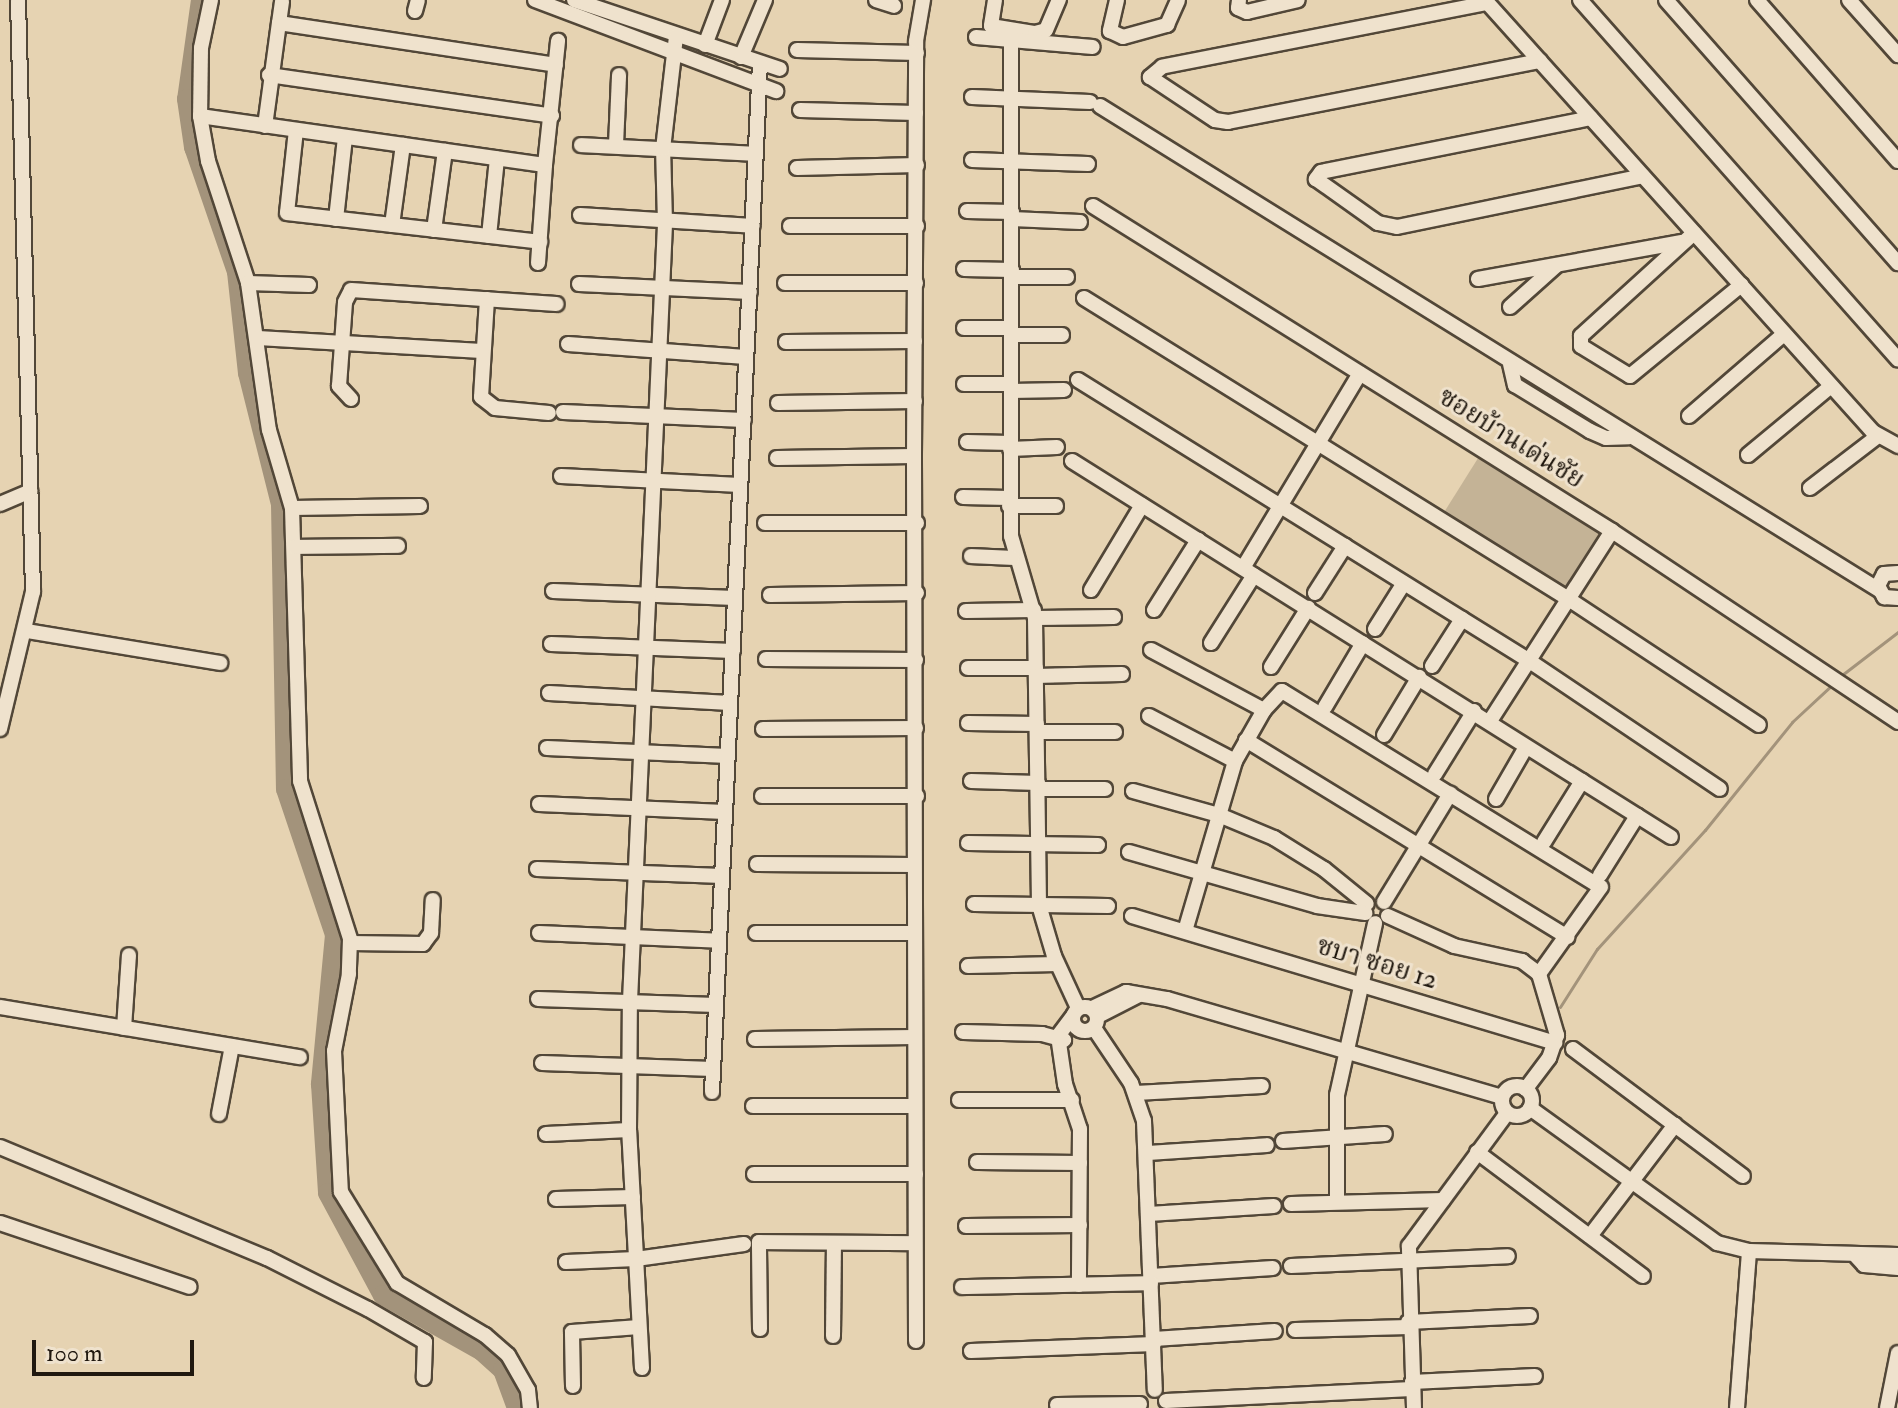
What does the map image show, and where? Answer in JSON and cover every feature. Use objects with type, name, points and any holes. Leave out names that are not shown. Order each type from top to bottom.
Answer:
[{"type":"street","points":[[0,729],[27,631],[33,592],[18,0]]},
{"type":"street","points":[[211,0],[201,48],[200,116],[208,161],[248,283],[269,430],[292,508],[300,781],[347,919],[350,943],[349,974],[334,1051],[341,1192],[397,1283],[498,1345],[528,1390],[530,1408]]},
{"type":"street","points":[[535,0],[674,44],[705,45],[780,69]]},
{"type":"street","points":[[574,0],[776,91]]},
{"type":"street","points":[[705,45],[722,0]]},
{"type":"street","points":[[741,57],[765,0]]},
{"type":"street","points":[[876,0],[894,6]]},
{"type":"street","points":[[916,1341],[914,865],[917,523],[914,456],[917,53],[923,0]]},
{"type":"street","points":[[995,0],[991,26],[1035,33],[1046,30],[1059,0]]},
{"type":"street","points":[[1117,0],[1110,31],[1123,37],[1167,25],[1178,0]]},
{"type":"street","points":[[1239,0],[1238,8],[1247,12],[1298,0]]},
{"type":"street","points":[[1580,0],[1898,360]]},
{"type":"street","points":[[1666,0],[1898,263]]},
{"type":"street","points":[[1757,0],[1898,161]]},
{"type":"street","points":[[1849,0],[1898,55]]},
{"type":"street","points":[[265,126],[269,75],[282,1]]},
{"type":"street","points":[[1540,61],[1228,122],[1215,120],[1150,77],[1162,67],[1486,2],[1540,61],[1643,176],[1689,237],[1741,285],[1878,436],[1898,445],[1898,463]]},
{"type":"street","points":[[279,23],[556,65]]},
{"type":"street","points":[[976,37],[1093,47]]},
{"type":"street","points":[[1011,39],[1009,502],[1013,558],[1034,614],[1039,905],[1057,964],[1085,1017],[1136,1093],[1148,1153],[1155,1390],[1165,1405],[1535,1376]]},
{"type":"street","points":[[538,263],[558,41]]},
{"type":"street","points":[[642,1368],[629,1130],[630,1001],[665,223],[663,149],[674,44]]},
{"type":"street","points":[[797,50],[917,53]]},
{"type":"street","points":[[712,1092],[760,63]]},
{"type":"street","points":[[269,75],[552,116]]},
{"type":"street","points":[[616,145],[619,75]]},
{"type":"street","points":[[972,97],[1095,104],[1510,364],[1515,385],[1590,431],[1606,438],[1630,437],[1889,599],[1898,598]]},
{"type":"street","points":[[800,110],[916,113]]},
{"type":"street","points":[[200,116],[545,165]]},
{"type":"street","points":[[1591,118],[1321,172],[1316,179],[1378,223],[1397,227],[1643,176]]},
{"type":"street","points":[[296,130],[287,213],[540,242]]},
{"type":"street","points":[[336,219],[345,137]]},
{"type":"street","points":[[392,225],[403,145]]},
{"type":"street","points":[[581,145],[756,154]]},
{"type":"street","points":[[434,230],[445,151]]},
{"type":"street","points":[[489,236],[497,158]]},
{"type":"street","points":[[972,160],[1088,164]]},
{"type":"street","points":[[797,168],[917,165]]},
{"type":"street","name":"ซอยบ้านเด่นชัย","points":[[1093,206],[1612,531],[1898,722]]},
{"type":"street","points":[[967,211],[1080,222]]},
{"type":"street","points":[[580,215],[665,223],[753,226]]},
{"type":"street","points":[[790,226],[917,226]]},
{"type":"street","points":[[1478,279],[1689,237]]},
{"type":"street","points":[[1689,237],[1581,336],[1581,346],[1630,376],[1741,285]]},
{"type":"street","points":[[1510,307],[1557,265]]},
{"type":"street","points":[[964,269],[1067,277]]},
{"type":"street","points":[[248,283],[309,285]]},
{"type":"street","points":[[785,283],[916,283]]},
{"type":"street","points":[[579,284],[750,292]]},
{"type":"street","points":[[351,399],[339,386],[341,340],[351,290],[557,304]]},
{"type":"street","points":[[1084,298],[1567,598],[1759,725]]},
{"type":"street","points":[[487,299],[480,384],[487,405],[556,412],[744,420]]},
{"type":"street","points":[[964,328],[1062,335]]},
{"type":"street","points":[[1689,416],[1784,334]]},
{"type":"street","points":[[258,338],[341,340],[482,351]]},
{"type":"street","points":[[786,342],[915,341]]},
{"type":"street","points":[[568,344],[746,357]]},
{"type":"street","points":[[1211,643],[1280,506],[1360,373]]},
{"type":"street","points":[[1078,380],[1528,660],[1720,789]]},
{"type":"street","points":[[964,384],[1064,390]]},
{"type":"street","points":[[1748,455],[1831,386]]},
{"type":"street","points":[[778,403],[915,401]]},
{"type":"street","points":[[1810,488],[1878,436]]},
{"type":"street","points":[[967,442],[1057,447]]},
{"type":"street","points":[[777,458],[914,456]]},
{"type":"street","points":[[1072,461],[1671,837]]},
{"type":"street","points":[[561,476],[740,485]]},
{"type":"street","points":[[0,504],[30,491]]},
{"type":"street","points":[[963,497],[1056,506]]},
{"type":"street","points":[[1091,590],[1142,505]]},
{"type":"street","points":[[292,508],[420,506]]},
{"type":"street","points":[[765,523],[917,523]]},
{"type":"street","points":[[1490,721],[1612,531]]},
{"type":"street","points":[[1154,610],[1198,540]]},
{"type":"street","points":[[295,547],[398,546]]},
{"type":"street","points":[[1315,593],[1345,546]]},
{"type":"street","points":[[971,556],[1013,558]]},
{"type":"street","points":[[1879,590],[1881,577],[1898,573]]},
{"type":"street","points":[[1375,629],[1404,583]]},
{"type":"street","points":[[553,591],[735,598]]},
{"type":"street","points":[[770,595],[917,593]]},
{"type":"street","points":[[1271,667],[1308,608]]},
{"type":"street","points":[[966,611],[1114,617]]},
{"type":"street","points":[[1432,666],[1462,619]]},
{"type":"street","points":[[27,631],[220,663]]},
{"type":"street","points":[[1325,707],[1363,643]]},
{"type":"street","points":[[551,644],[733,651]]},
{"type":"street","points":[[1151,650],[1264,710]]},
{"type":"street","points":[[766,659],[916,660]]},
{"type":"street","points":[[968,668],[1122,674]]},
{"type":"street","points":[[0,669],[15,673]]},
{"type":"street","points":[[1384,735],[1419,677]]},
{"type":"street","points":[[1185,931],[1235,761],[1264,710],[1278,692],[1286,692],[1601,887],[1539,974]]},
{"type":"street","points":[[549,693],[730,703]]},
{"type":"street","points":[[1435,774],[1474,711]]},
{"type":"street","points":[[1149,716],[1235,761]]},
{"type":"street","points":[[968,723],[1115,732]]},
{"type":"street","points":[[763,729],[916,728]]},
{"type":"street","points":[[1246,740],[1568,937]]},
{"type":"street","points":[[1496,799],[1526,747]]},
{"type":"street","points":[[547,748],[728,756]]},
{"type":"street","points":[[971,781],[1105,789]]},
{"type":"street","points":[[1544,842],[1582,781]]},
{"type":"street","points":[[1133,791],[1219,815],[1300,853],[1376,912],[1430,938],[1522,961],[1539,974],[1556,1021],[1555,1043],[1526,1089],[1530,1108],[1717,1243],[1749,1251],[1898,1255]]},
{"type":"street","points":[[1337,1202],[1336,1139],[1344,1052],[1365,986],[1376,912],[1450,794]]},
{"type":"street","points":[[762,796],[917,796]]},
{"type":"street","points":[[539,804],[725,812]]},
{"type":"street","points":[[1600,875],[1637,816]]},
{"type":"street","points":[[968,843],[1098,845]]},
{"type":"street","points":[[1129,852],[1317,906],[1376,912]]},
{"type":"street","points":[[757,864],[914,865]]},
{"type":"street","points":[[537,869],[722,876]]},
{"type":"street","points":[[350,943],[423,944],[431,933],[433,900]]},
{"type":"street","points":[[974,904],[1108,906]]},
{"type":"street","name":"ชบา ซอย 12","points":[[1132,916],[1555,1043]]},
{"type":"street","points":[[539,933],[719,941]]},
{"type":"street","points":[[756,933],[915,933]]},
{"type":"street","points":[[124,1028],[129,955]]},
{"type":"street","points":[[968,966],[1057,964]]},
{"type":"street","points":[[1060,1042],[1085,1017],[1118,993],[1139,995],[1502,1097]]},
{"type":"street","points":[[538,999],[716,1005]]},
{"type":"street","points":[[0,1007],[300,1057]]},
{"type":"street","points":[[963,1032],[1060,1042]]},
{"type":"street","points":[[755,1039],[915,1037]]},
{"type":"street","points":[[1060,1042],[1079,1122],[1079,1285]]},
{"type":"street","points":[[219,1114],[232,1046]]},
{"type":"street","points":[[1573,1049],[1743,1176]]},
{"type":"street","points":[[542,1063],[713,1069]]},
{"type":"street","points":[[1136,1093],[1262,1086]]},
{"type":"street","points":[[1502,1097],[1512,1087],[1526,1089]]},
{"type":"street","points":[[1502,1097],[1507,1113]]},
{"type":"street","points":[[959,1100],[1072,1100]]},
{"type":"street","points":[[753,1106],[915,1106]]},
{"type":"street","points":[[1507,1113],[1519,1116],[1530,1108]]},
{"type":"street","points":[[1414,1408],[1406,1259],[1413,1238],[1507,1113]]},
{"type":"street","points":[[1590,1236],[1675,1125]]},
{"type":"street","points":[[546,1134],[629,1130]]},
{"type":"street","points":[[1283,1141],[1385,1134]]},
{"type":"street","points":[[1148,1153],[1267,1145]]},
{"type":"street","points":[[0,1147],[267,1258],[368,1309],[425,1342],[424,1378]]},
{"type":"street","points":[[1477,1152],[1643,1276]]},
{"type":"street","points":[[977,1162],[1080,1163]]},
{"type":"street","points":[[754,1174],[916,1174]]},
{"type":"street","points":[[556,1199],[633,1197]]},
{"type":"street","points":[[1291,1204],[1443,1200]]},
{"type":"street","points":[[1149,1214],[1274,1206]]},
{"type":"street","points":[[0,1223],[190,1287]]},
{"type":"street","points":[[966,1226],[1080,1225]]},
{"type":"street","points":[[760,1329],[759,1242],[914,1243]]},
{"type":"street","points":[[833,1336],[834,1243]]},
{"type":"street","points":[[566,1262],[636,1259],[744,1244]]},
{"type":"street","points":[[1737,1408],[1749,1251]]},
{"type":"street","points":[[1291,1266],[1508,1256]]},
{"type":"street","points":[[1856,1256],[1864,1265],[1898,1268]]},
{"type":"street","points":[[962,1287],[1079,1285],[1273,1268]]},
{"type":"street","points":[[1295,1330],[1530,1316]]},
{"type":"street","points":[[573,1386],[572,1332],[639,1327]]},
{"type":"street","points":[[971,1351],[1275,1331]]},
{"type":"street","points":[[1887,1408],[1898,1353]]},
{"type":"street","points":[[1057,1405],[1140,1406],[1144,1393],[1155,1390]]},
{"type":"shaded area","points":[[1480,455],[1601,530],[1564,589],[1443,514]]},
{"type":"waterway","points":[[201,0],[187,99],[194,147],[237,272],[248,373],[281,504],[286,789],[335,935],[321,1084],[328,1193],[383,1295],[482,1351],[503,1370],[517,1408]]},
{"type":"waterway","points":[[1838,678],[1898,632]]},
{"type":"waterway","points":[[1560,1007],[1597,949],[1705,830],[1792,722],[1833,684]]}]
